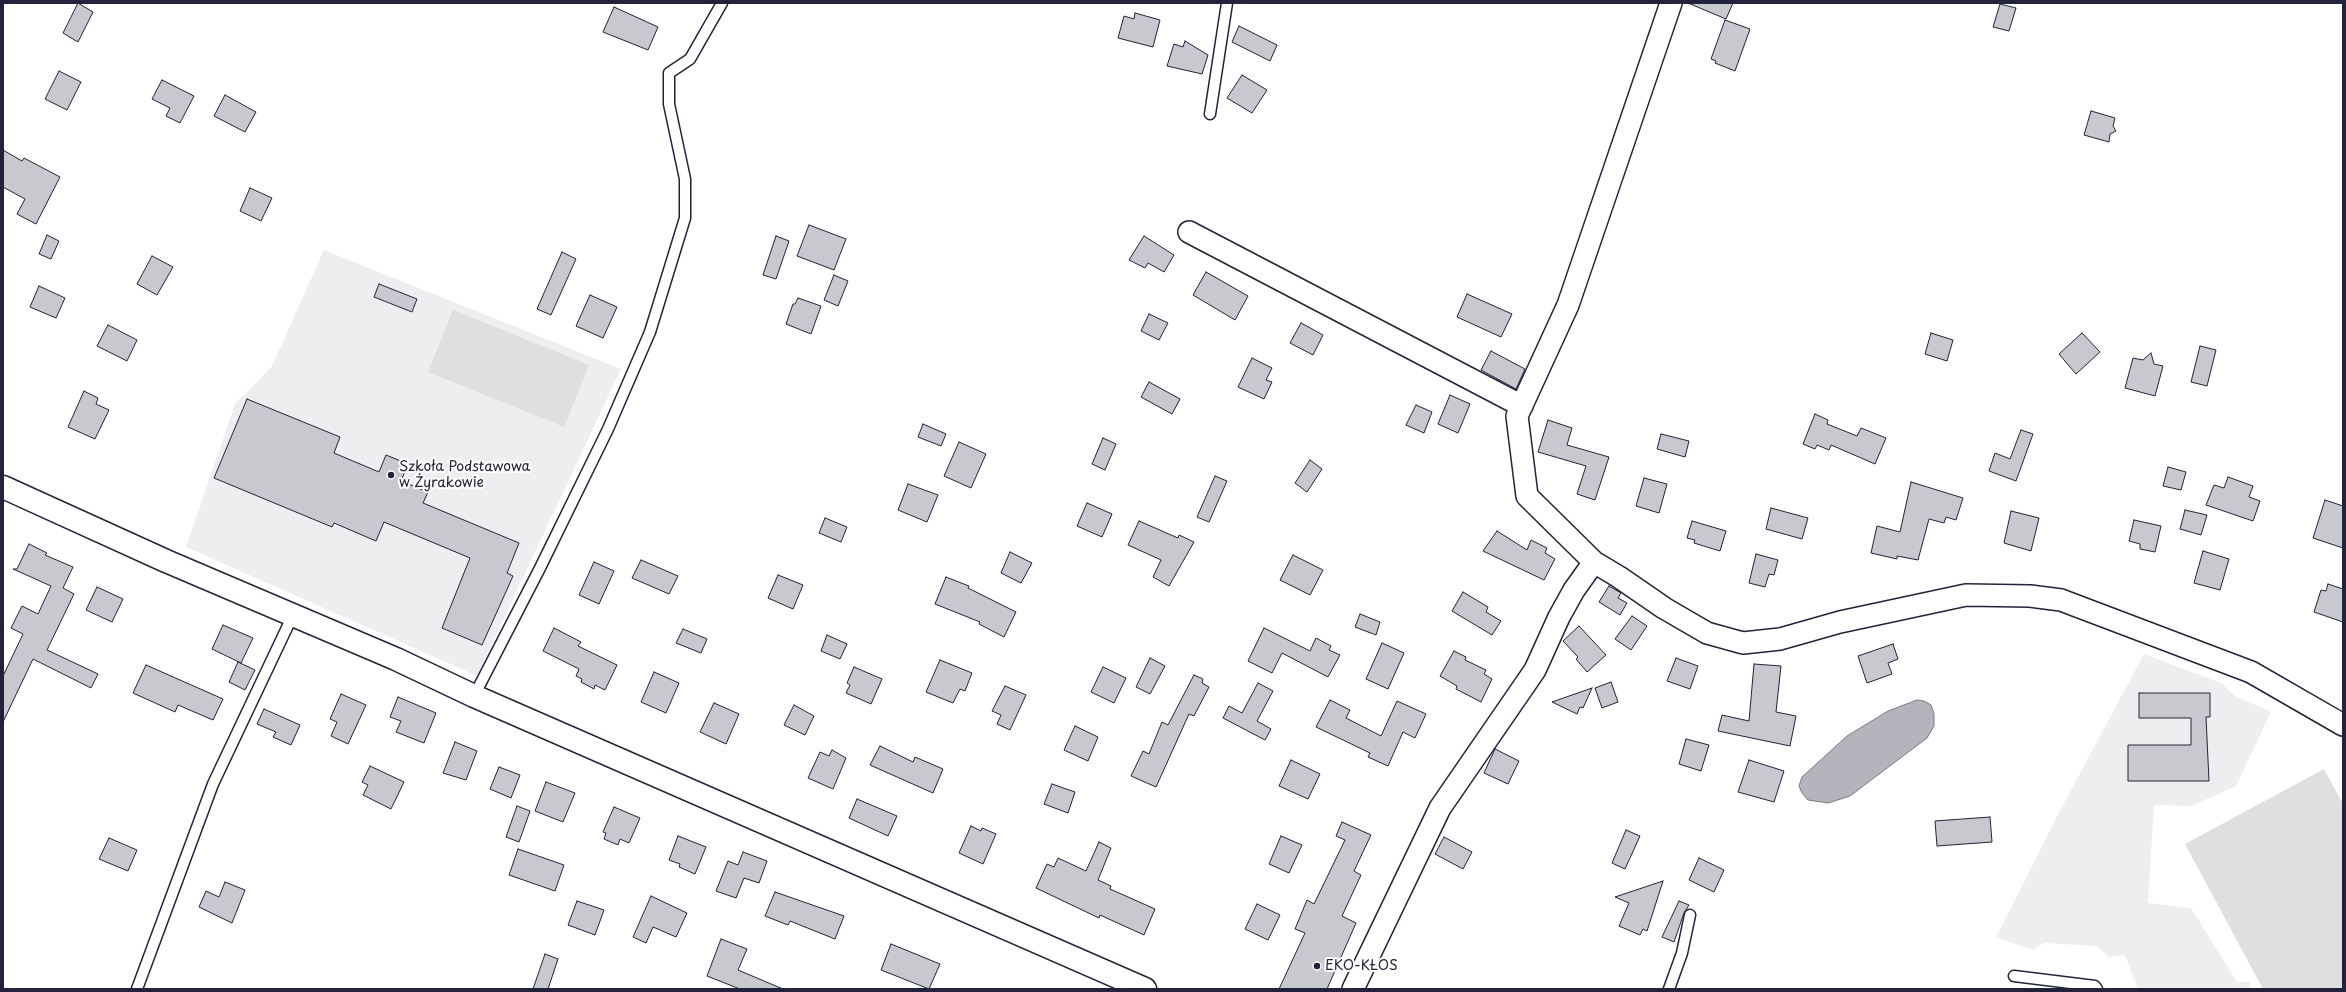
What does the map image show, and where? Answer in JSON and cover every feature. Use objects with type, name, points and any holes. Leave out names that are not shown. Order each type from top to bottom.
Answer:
[{"type":"street","points":[[1671,3],[1568,305],[1517,416],[1527,496],[1594,562],[1664,608],[1707,633],[1743,643],[1780,639],[1840,622],[1966,595],[2030,596],[2061,600],[2251,672],[2343,725]]},
{"type":"street","points":[[1189,232],[1522,406]]},
{"type":"street","points":[[3,487],[396,659],[474,696],[1145,989]]},
{"type":"street","points":[[1353,989],[1440,808],[1535,670],[1559,617],[1574,590],[1594,562]]},
{"type":"lane","points":[[474,696],[540,568],[608,428],[650,332],[685,218],[685,179],[669,104],[669,73],[690,59],[722,3]]},
{"type":"lane","points":[[1210,114],[1227,3]]},
{"type":"lane","points":[[137,989],[213,784],[293,615]]},
{"type":"lane","points":[[1669,989],[1682,953],[1690,916]]},
{"type":"lane","points":[[2014,976],[2095,986],[2097,989]]},
{"type":"shaded area","name":"Szkoła Podstawowa w Żyrakowie","points":[[324,250],[621,369],[477,676],[186,547],[235,404],[272,366]]},
{"type":"shaded area","points":[[453,310],[589,365],[564,427],[428,372]]},
{"type":"shaded area","points":[[2144,654],[2221,683],[2235,696],[2271,712],[2236,786],[2191,806],[2154,805],[2148,903],[2191,908],[2237,982],[2250,982],[2250,989],[2138,989],[2125,955],[2109,957],[2097,946],[2044,943],[2033,950],[1996,937],[2063,805]]},
{"type":"shaded area","points":[[1917,700],[1924,701],[1931,705],[1934,714],[1934,726],[1927,738],[1850,796],[1828,803],[1808,800],[1802,793],[1799,786],[1802,777],[1847,736],[1888,711]]},
{"type":"shaded area","points":[[2324,769],[2343,804],[2343,989],[2263,989],[2185,844]]},
{"type":"building","points":[[78,3],[93,12],[78,42],[63,33]]},
{"type":"building","points":[[1688,3],[1733,3],[1726,19]]},
{"type":"building","points":[[2000,4],[2016,8],[2009,31],[1993,27]]},
{"type":"building","points":[[614,7],[658,27],[648,50],[603,32]]},
{"type":"building","points":[[1135,13],[1160,20],[1153,47],[1118,38],[1124,16],[1134,19]]},
{"type":"building","points":[[1725,20],[1750,29],[1735,71],[1715,63],[1716,61],[1711,59]]},
{"type":"building","points":[[1239,26],[1277,45],[1270,61],[1232,42]]},
{"type":"building","points":[[1185,41],[1208,55],[1202,74],[1167,66],[1174,44],[1183,47]]},
{"type":"building","points":[[59,71],[81,82],[67,110],[45,99]]},
{"type":"building","points":[[1242,75],[1267,90],[1252,113],[1227,98]]},
{"type":"building","points":[[162,80],[194,96],[180,123],[166,116],[170,108],[152,99]]},
{"type":"building","points":[[225,95],[256,112],[245,132],[214,116]]},
{"type":"building","points":[[2091,111],[2115,118],[2113,126],[2116,131],[2110,134],[2109,142],[2084,135]]},
{"type":"building","points":[[3,150],[22,161],[24,158],[60,177],[36,224],[17,214],[25,199],[3,187]]},
{"type":"building","points":[[250,188],[272,198],[261,221],[240,211]]},
{"type":"building","points":[[809,225],[846,239],[834,270],[797,256]]},
{"type":"building","points":[[47,235],[59,241],[51,259],[39,254]]},
{"type":"building","points":[[776,236],[789,241],[776,279],[763,275]]},
{"type":"building","points":[[1144,236],[1174,255],[1164,272],[1148,263],[1145,268],[1129,260]]},
{"type":"building","points":[[562,252],[576,259],[551,315],[537,309]]},
{"type":"building","points":[[152,256],[173,267],[157,295],[137,284]]},
{"type":"building","points":[[1206,272],[1248,296],[1235,320],[1193,295]]},
{"type":"building","points":[[834,275],[848,281],[838,306],[824,300]]},
{"type":"building","points":[[379,284],[417,299],[412,312],[374,297]]},
{"type":"building","points":[[39,286],[65,298],[56,318],[30,307]]},
{"type":"building","points":[[1467,294],[1512,314],[1501,337],[1457,317]]},
{"type":"building","points":[[590,295],[617,307],[603,338],[576,326]]},
{"type":"building","points":[[798,298],[821,306],[811,334],[786,324],[793,304],[795,304]]},
{"type":"building","points":[[1149,314],[1168,323],[1159,340],[1141,331]]},
{"type":"building","points":[[1301,323],[1323,335],[1313,355],[1290,343]]},
{"type":"building","points":[[108,325],[137,340],[127,361],[97,346]]},
{"type":"building","points":[[1931,333],[1953,340],[1947,361],[1925,354]]},
{"type":"building","points":[[2082,333],[2100,352],[2076,374],[2059,354]]},
{"type":"building","points":[[2200,346],[2216,350],[2207,386],[2191,382]]},
{"type":"building","points":[[1491,351],[1525,369],[1516,389],[1481,370]]},
{"type":"building","points":[[2151,353],[2154,364],[2163,366],[2155,396],[2125,388],[2133,358],[2143,360]]},
{"type":"building","points":[[1252,358],[1272,368],[1266,380],[1272,382],[1264,399],[1238,387]]},
{"type":"building","points":[[1149,382],[1180,399],[1172,414],[1141,397]]},
{"type":"building","points":[[84,391],[98,398],[96,404],[109,410],[95,439],[68,427]]},
{"type":"building","points":[[1450,395],[1470,404],[1458,433],[1438,424]]},
{"type":"building","points":[[247,399],[340,437],[334,453],[379,472],[386,455],[408,464],[401,481],[428,492],[423,503],[519,543],[507,573],[513,576],[482,645],[442,628],[470,558],[384,522],[376,541],[334,523],[332,527],[214,478]]},
{"type":"building","points":[[1416,405],[1432,412],[1424,433],[1406,425]]},
{"type":"building","points":[[1815,414],[1828,420],[1827,424],[1857,436],[1861,428],[1886,438],[1875,464],[1831,445],[1829,450],[1817,445],[1815,449],[1803,444]]},
{"type":"building","points":[[1548,420],[1572,428],[1567,445],[1609,457],[1595,500],[1577,494],[1586,466],[1538,452]]},
{"type":"building","points":[[923,424],[946,434],[941,446],[918,437]]},
{"type":"building","points":[[2021,430],[2033,434],[2016,481],[1989,471],[1995,453],[2010,459]]},
{"type":"building","points":[[1661,434],[1689,441],[1685,457],[1657,449]]},
{"type":"building","points":[[1103,438],[1116,444],[1105,470],[1092,464]]},
{"type":"building","points":[[959,442],[986,454],[971,488],[944,476]]},
{"type":"building","points":[[1310,460],[1322,469],[1307,492],[1295,483]]},
{"type":"building","points":[[2168,467],[2186,472],[2181,490],[2163,486]]},
{"type":"building","points":[[1215,476],[1227,481],[1209,522],[1197,517]]},
{"type":"building","points":[[2228,477],[2253,486],[2249,497],[2260,501],[2253,521],[2206,505],[2214,485],[2224,488]]},
{"type":"building","points":[[1644,478],[1667,484],[1659,513],[1636,506]]},
{"type":"building","points":[[1911,482],[1963,498],[1956,520],[1946,517],[1944,523],[1929,519],[1918,560],[1897,556],[1897,559],[1871,553],[1877,526],[1900,532]]},
{"type":"building","points":[[908,484],[938,495],[927,522],[898,510]]},
{"type":"building","points":[[2325,500],[2343,506],[2343,548],[2313,538]]},
{"type":"building","points":[[1087,503],[1112,514],[1102,537],[1077,526]]},
{"type":"building","points":[[1771,508],[1808,518],[1802,539],[1766,529]]},
{"type":"building","points":[[2185,510],[2207,515],[2201,535],[2180,529]]},
{"type":"building","points":[[2011,511],[2039,518],[2031,551],[2004,543]]},
{"type":"building","points":[[825,518],[847,527],[841,542],[819,533]]},
{"type":"building","points":[[2134,520],[2161,526],[2155,552],[2140,549],[2140,544],[2129,541]]},
{"type":"building","points":[[1139,521],[1178,538],[1179,535],[1194,542],[1169,586],[1153,577],[1161,560],[1128,545]]},
{"type":"building","points":[[1692,521],[1726,531],[1720,551],[1694,543],[1695,540],[1687,538]]},
{"type":"building","points":[[1497,531],[1527,550],[1531,540],[1547,548],[1545,553],[1555,559],[1544,580],[1483,551]]},
{"type":"building","points":[[29,544],[47,553],[45,555],[73,567],[63,588],[74,594],[47,650],[98,674],[91,688],[33,659],[3,722],[3,676],[23,634],[11,628],[22,606],[38,614],[51,586],[13,569],[17,569]]},
{"type":"building","points":[[2203,551],[2229,559],[2220,590],[2194,583]]},
{"type":"building","points":[[1010,552],[1032,563],[1021,583],[1001,573]]},
{"type":"building","points":[[1756,554],[1778,560],[1774,575],[1769,574],[1765,587],[1749,583]]},
{"type":"building","points":[[1293,555],[1323,570],[1310,595],[1280,580]]},
{"type":"building","points":[[641,560],[678,576],[669,594],[632,578]]},
{"type":"building","points":[[594,562],[614,571],[599,604],[579,595]]},
{"type":"building","points":[[778,575],[803,585],[793,609],[768,598]]},
{"type":"building","points":[[946,577],[969,586],[968,588],[1016,612],[1004,637],[979,624],[980,622],[935,604]]},
{"type":"building","points":[[2328,584],[2343,589],[2343,622],[2314,612],[2321,590],[2326,591]]},
{"type":"building","points":[[1609,586],[1621,593],[1618,598],[1627,603],[1620,615],[1599,602]]},
{"type":"building","points":[[97,587],[123,599],[112,622],[86,610]]},
{"type":"building","points":[[1463,592],[1488,607],[1486,612],[1501,621],[1492,635],[1452,611]]},
{"type":"building","points":[[1360,614],[1380,622],[1376,635],[1355,627]]},
{"type":"building","points":[[1632,616],[1647,626],[1631,650],[1615,639]]},
{"type":"building","points":[[223,625],[253,638],[241,663],[212,649]]},
{"type":"building","points":[[1579,626],[1606,655],[1587,672],[1576,659],[1578,657],[1563,641]]},
{"type":"building","points":[[554,628],[581,642],[578,646],[617,665],[605,690],[595,685],[594,689],[581,682],[582,679],[576,676],[579,669],[543,651]]},
{"type":"building","points":[[1264,628],[1310,651],[1316,638],[1331,646],[1329,650],[1340,655],[1328,677],[1282,653],[1272,673],[1248,661]]},
{"type":"building","points":[[683,629],[707,639],[701,653],[676,643]]},
{"type":"building","points":[[827,635],[847,644],[840,659],[821,651]]},
{"type":"building","points":[[1382,643],[1404,653],[1388,689],[1366,679]]},
{"type":"building","points":[[1893,644],[1898,659],[1888,663],[1892,674],[1867,683],[1858,656]]},
{"type":"building","points":[[1454,651],[1466,657],[1465,660],[1486,670],[1484,674],[1492,679],[1481,702],[1456,689],[1457,686],[1440,676]]},
{"type":"building","points":[[1150,658],[1165,666],[1150,694],[1136,687]]},
{"type":"building","points":[[1676,658],[1698,666],[1690,689],[1667,681]]},
{"type":"building","points":[[940,660],[972,673],[965,691],[960,689],[953,703],[926,692]]},
{"type":"building","points":[[238,662],[255,670],[245,690],[229,682]]},
{"type":"building","points":[[1754,664],[1781,666],[1776,712],[1796,716],[1790,746],[1718,731],[1722,715],[1749,721]]},
{"type":"building","points":[[146,665],[223,699],[213,720],[178,705],[175,712],[133,693]]},
{"type":"building","points":[[854,667],[882,679],[871,704],[846,693],[850,685],[847,683]]},
{"type":"building","points":[[1103,667],[1126,678],[1114,703],[1091,692]]},
{"type":"building","points":[[654,672],[679,683],[666,713],[641,702]]},
{"type":"building","points":[[1194,675],[1203,679],[1202,683],[1209,687],[1194,716],[1189,714],[1156,787],[1131,776],[1143,751],[1149,754],[1162,722],[1168,725]]},
{"type":"building","points":[[1611,682],[1618,702],[1602,708],[1595,688]]},
{"type":"building","points":[[1258,683],[1273,691],[1257,721],[1271,729],[1265,740],[1223,718],[1229,706],[1242,713]]},
{"type":"building","points":[[1005,686],[1026,695],[1010,730],[997,724],[1001,715],[992,711]]},
{"type":"building","points":[[1592,688],[1583,708],[1580,707],[1577,714],[1552,702]]},
{"type":"building","points":[[2139,693],[2210,693],[2210,717],[2206,717],[2209,781],[2128,781],[2128,745],[2191,745],[2191,718],[2139,718]]},
{"type":"building","points":[[341,694],[366,705],[348,744],[331,736],[337,722],[330,719]]},
{"type":"building","points":[[398,697],[436,713],[424,743],[396,732],[401,721],[390,717]]},
{"type":"building","points":[[1330,700],[1350,710],[1346,718],[1381,736],[1397,701],[1426,714],[1415,738],[1403,732],[1388,766],[1368,757],[1370,753],[1316,727]]},
{"type":"building","points":[[714,703],[739,714],[726,744],[700,732]]},
{"type":"building","points":[[794,705],[814,716],[805,735],[784,725]]},
{"type":"building","points":[[264,709],[300,725],[291,745],[273,737],[276,732],[257,724]]},
{"type":"building","points":[[1075,726],[1098,737],[1088,761],[1064,750]]},
{"type":"building","points":[[1686,739],[1709,745],[1701,771],[1679,764]]},
{"type":"building","points":[[455,742],[477,751],[466,780],[443,773]]},
{"type":"building","points":[[880,746],[913,762],[915,757],[943,769],[933,793],[870,765]]},
{"type":"building","points":[[1495,749],[1519,761],[1508,784],[1484,773]]},
{"type":"building","points":[[832,750],[846,758],[833,789],[808,778],[820,752],[829,756]]},
{"type":"building","points":[[1291,760],[1320,774],[1308,799],[1279,786]]},
{"type":"building","points":[[1749,760],[1784,771],[1774,802],[1738,792]]},
{"type":"building","points":[[370,766],[404,782],[391,809],[363,795],[368,785],[362,782]]},
{"type":"building","points":[[499,767],[520,775],[511,798],[490,789]]},
{"type":"building","points":[[546,782],[575,793],[563,822],[535,811]]},
{"type":"building","points":[[1052,784],[1075,792],[1068,813],[1044,804]]},
{"type":"building","points":[[857,799],[897,816],[888,836],[849,818]]},
{"type":"building","points":[[517,806],[530,811],[519,842],[506,837]]},
{"type":"building","points":[[614,807],[640,818],[629,843],[620,839],[618,845],[604,839],[606,833],[603,832]]},
{"type":"building","points":[[1990,817],[1992,842],[1937,846],[1935,821]]},
{"type":"building","points":[[1342,822],[1371,835],[1354,871],[1361,875],[1342,916],[1356,923],[1327,989],[1279,989],[1305,933],[1295,929],[1307,900],[1314,904],[1345,840],[1336,836]]},
{"type":"building","points":[[971,826],[981,831],[982,828],[996,834],[983,864],[959,853]]},
{"type":"building","points":[[1626,830],[1640,836],[1625,869],[1612,863]]},
{"type":"building","points":[[678,836],[706,847],[695,874],[679,867],[680,864],[669,860]]},
{"type":"building","points":[[1281,836],[1302,845],[1289,873],[1269,864]]},
{"type":"building","points":[[1444,837],[1472,852],[1463,869],[1435,854]]},
{"type":"building","points":[[109,838],[137,850],[128,871],[99,859]]},
{"type":"building","points":[[1099,842],[1111,848],[1098,880],[1111,886],[1110,889],[1155,909],[1144,935],[1100,915],[1099,918],[1036,888],[1047,864],[1054,867],[1058,858],[1086,871]]},
{"type":"building","points":[[518,849],[564,865],[555,891],[509,875]]},
{"type":"building","points":[[743,852],[767,861],[759,883],[744,878],[736,898],[716,891],[728,861],[738,865]]},
{"type":"building","points":[[1699,858],[1724,870],[1714,892],[1689,880]]},
{"type":"building","points":[[1663,881],[1647,931],[1643,929],[1640,935],[1619,926],[1629,903],[1615,897]]},
{"type":"building","points":[[225,882],[245,890],[232,923],[199,907],[206,891],[219,897]]},
{"type":"building","points":[[775,892],[844,916],[835,939],[790,921],[788,925],[765,916]]},
{"type":"building","points":[[651,896],[687,913],[676,937],[653,927],[646,943],[633,937]]},
{"type":"building","points":[[577,901],[604,910],[595,935],[568,925]]},
{"type":"building","points":[[1679,901],[1689,905],[1684,913],[1674,942],[1662,937]]},
{"type":"building","points":[[1257,904],[1280,915],[1268,940],[1245,929]]},
{"type":"building","points":[[721,939],[747,949],[738,970],[783,989],[740,989],[707,976]]},
{"type":"building","points":[[891,944],[940,964],[929,989],[881,970]]},
{"type":"building","points":[[545,954],[558,959],[548,989],[533,989]]},
{"type":"place","name":"Szkoła Podstawowa w Żyrakowie","points":[[391,475]]},
{"type":"place","name":"EKO-KŁOS","points":[[1317,966]]}]
